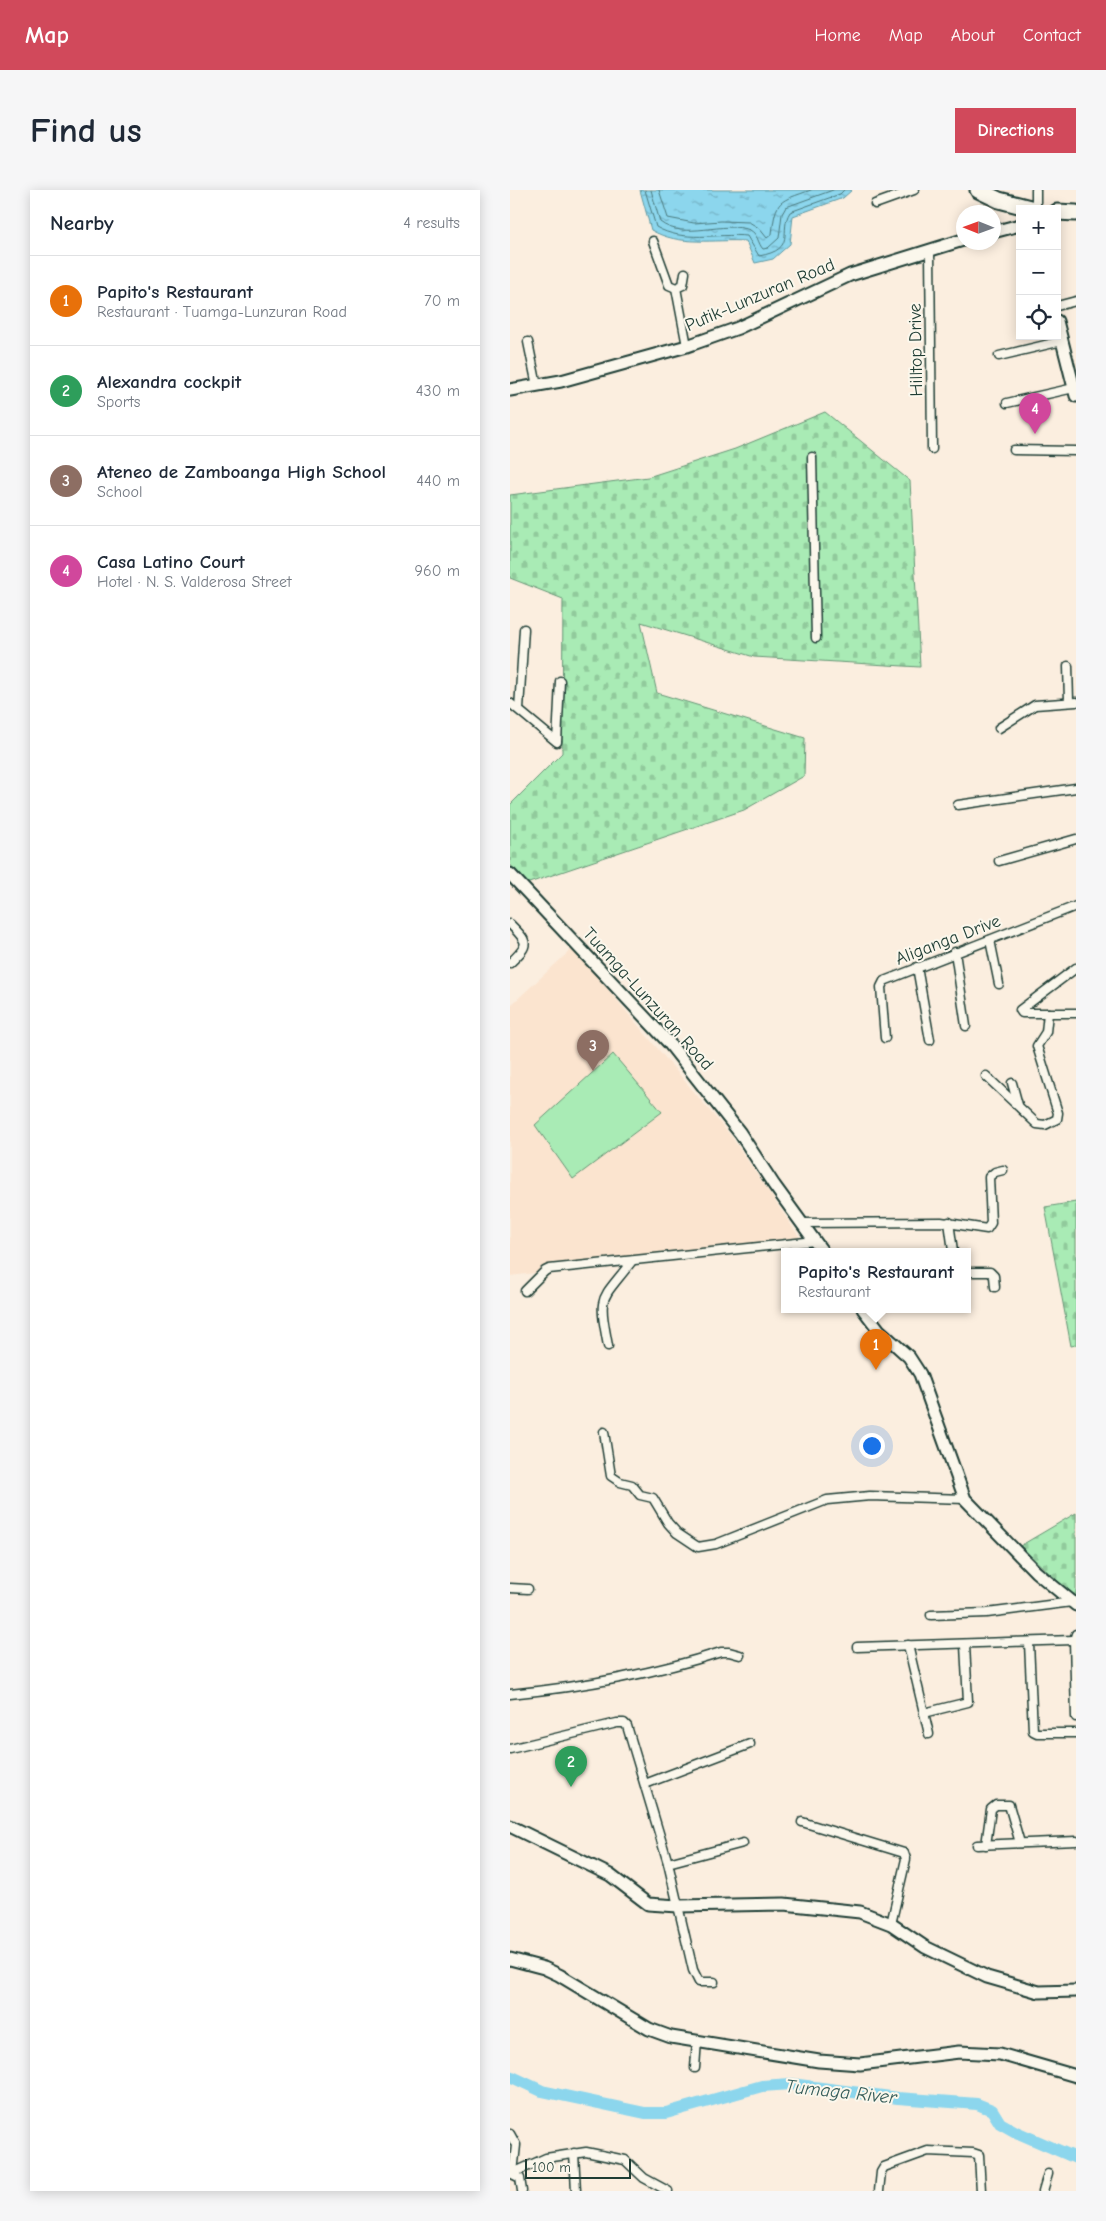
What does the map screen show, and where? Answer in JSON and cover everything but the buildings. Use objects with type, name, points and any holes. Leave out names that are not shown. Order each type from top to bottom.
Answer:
[{"type":"highway","points":[[968,190],[996,206],[1016,211]]},
{"type":"highway","points":[[978,190],[999,200],[1019,205]]},
{"type":"highway","points":[[1061,212],[1076,213]]},
{"type":"street","points":[[876,204],[914,190]]},
{"type":"street","points":[[1035,205],[1036,190]]},
{"type":"street","points":[[1001,230],[1016,227]]},
{"type":"street","points":[[654,241],[666,283],[676,288]]},
{"type":"street","name":"Putik-Lunzuran Road","points":[[510,390],[537,386],[687,346],[738,328],[850,275],[956,243]]},
{"type":"street","name":"Hilltop Drive","points":[[930,251],[932,449]]},
{"type":"street","points":[[676,288],[686,281],[685,273]]},
{"type":"street","points":[[676,288],[687,346]]},
{"type":"street","points":[[1061,305],[1076,301]]},
{"type":"street","points":[[1007,403],[1075,393],[1061,337]]},
{"type":"street","points":[[999,356],[1062,341]]},
{"type":"street","points":[[528,342],[537,386]]},
{"type":"street","points":[[1014,450],[1076,451]]},
{"type":"street","points":[[812,457],[816,638]]},
{"type":"street","points":[[519,710],[524,629]]},
{"type":"street","points":[[999,728],[1035,704],[1072,701],[1068,666]]},
{"type":"street","points":[[510,703],[558,742],[560,681]]},
{"type":"street","points":[[958,804],[1076,788]]},
{"type":"street","points":[[999,861],[1076,839]]},
{"type":"street","name":"Tuamga-Lunzuran Road","points":[[510,874],[669,1044],[740,1133],[774,1185],[820,1248]]},
{"type":"street","name":"Aliganga Drive","points":[[884,1038],[882,985],[887,979],[1076,906]]},
{"type":"street","points":[[510,924],[523,938],[526,945],[525,949],[510,963]]},
{"type":"street","points":[[990,940],[999,984]]},
{"type":"street","points":[[955,952],[966,1026]]},
{"type":"street","points":[[917,967],[930,1040]]},
{"type":"street","points":[[1076,968],[1020,1010],[1022,1013],[1076,1013]]},
{"type":"street","points":[[986,1076],[1036,1124],[1045,1125],[1057,1119],[1058,1113],[1037,1046],[1046,1032],[1048,1013]]},
{"type":"street","points":[[1012,1083],[1018,1105]]},
{"type":"street","points":[[802,1223],[949,1222],[983,1229],[990,1228],[989,1177],[995,1172],[1003,1170]]},
{"type":"street","points":[[949,1222],[953,1248]]},
{"type":"street","points":[[525,1291],[545,1271],[550,1269],[815,1240]]},
{"type":"street","points":[[608,1346],[602,1300],[605,1293],[632,1261]]},
{"type":"street","points":[[971,1272],[990,1272],[994,1276],[995,1287]]},
{"type":"street","points":[[866,1313],[879,1330],[909,1357],[920,1374],[965,1499],[1036,1572],[1074,1603]]},
{"type":"street","points":[[604,1432],[612,1476],[620,1482],[632,1485],[640,1495],[655,1499],[668,1523],[677,1533],[698,1547],[716,1544],[827,1500],[870,1496],[965,1499]]},
{"type":"street","points":[[510,1588],[528,1589]]},
{"type":"street","points":[[930,1616],[987,1613],[1074,1603]]},
{"type":"street","points":[[857,1647],[1029,1643],[1075,1637],[1076,1717]]},
{"type":"street","points":[[1029,1643],[1033,1731],[1076,1733]]},
{"type":"street","points":[[908,1645],[929,1734]]},
{"type":"street","points":[[924,1713],[968,1702],[965,1645]]},
{"type":"street","points":[[510,1694],[561,1689],[656,1671],[721,1652],[740,1655]]},
{"type":"street","points":[[510,1749],[596,1727],[624,1723],[627,1726],[668,1863],[697,1979],[702,1983],[714,1982]]},
{"type":"street","points":[[645,1784],[750,1744]]},
{"type":"street","points":[[1020,1843],[1009,1805],[996,1805],[991,1809],[981,1845],[1076,1841]]},
{"type":"street","points":[[802,1822],[904,1853],[906,1859],[891,1924]]},
{"type":"street","points":[[510,1826],[610,1875],[648,1904],[678,1906],[756,1903],[806,1905],[860,1912],[891,1924],[925,1946],[988,1978],[1039,1992],[1076,1991]]},
{"type":"street","points":[[668,1863],[743,1843]]},
{"type":"street","points":[[510,1959],[544,1968],[559,1975],[649,2029],[671,2037],[819,2061],[860,2064],[959,2052],[1000,2054],[1076,2076]]},
{"type":"street","points":[[695,2068],[697,2040]]},
{"type":"street","points":[[510,2134],[516,2146],[512,2173]]},
{"type":"street","points":[[880,2191],[880,2172],[884,2167],[928,2151],[974,2152],[979,2155],[981,2191]]},
{"type":"street","points":[[512,2173],[546,2158],[586,2152],[625,2160],[644,2178],[668,2191]]},
{"type":"street","points":[[574,2153],[576,2191]]},
{"type":"street","points":[[512,2173],[520,2178],[522,2191]]},
{"type":"street","points":[[1043,2191],[1048,2174]]},
{"type":"shaded area","points":[[573,948],[731,1136],[802,1241],[510,1276],[510,1006]]},
{"type":"green space","points":[[825,412],[910,481],[920,667],[754,657],[641,622],[657,693],[805,738],[804,776],[744,810],[526,884],[510,864],[510,805],[562,753],[563,599],[510,578],[510,495],[648,477],[735,449]]},
{"type":"green space","points":[[613,1054],[662,1112],[573,1179],[535,1125]]},
{"type":"green space","points":[[1076,1202],[1076,1345],[1071,1346],[1045,1207]]},
{"type":"green space","points":[[1076,1513],[1076,1598],[1020,1546]]},
{"type":"water","points":[[640,190],[852,190],[843,198],[793,216],[790,244],[773,259],[755,263],[746,241],[674,239],[651,230]]},
{"type":"waterway","name":"Tumaga River","points":[[510,2076],[542,2091],[645,2113],[666,2113],[762,2086],[791,2084],[898,2098],[977,2104],[992,2110],[1000,2123],[1016,2132],[1076,2158]]},
{"type":"place","name":"Casa Latino Court","points":[[1035,434]]},
{"type":"place","name":"Ateneo de Zamboanga High School","points":[[593,1071]]},
{"type":"place","name":"Papito's Restaurant","points":[[876,1370]]},
{"type":"place","name":"Alexandra cockpit","points":[[571,1787]]}]
